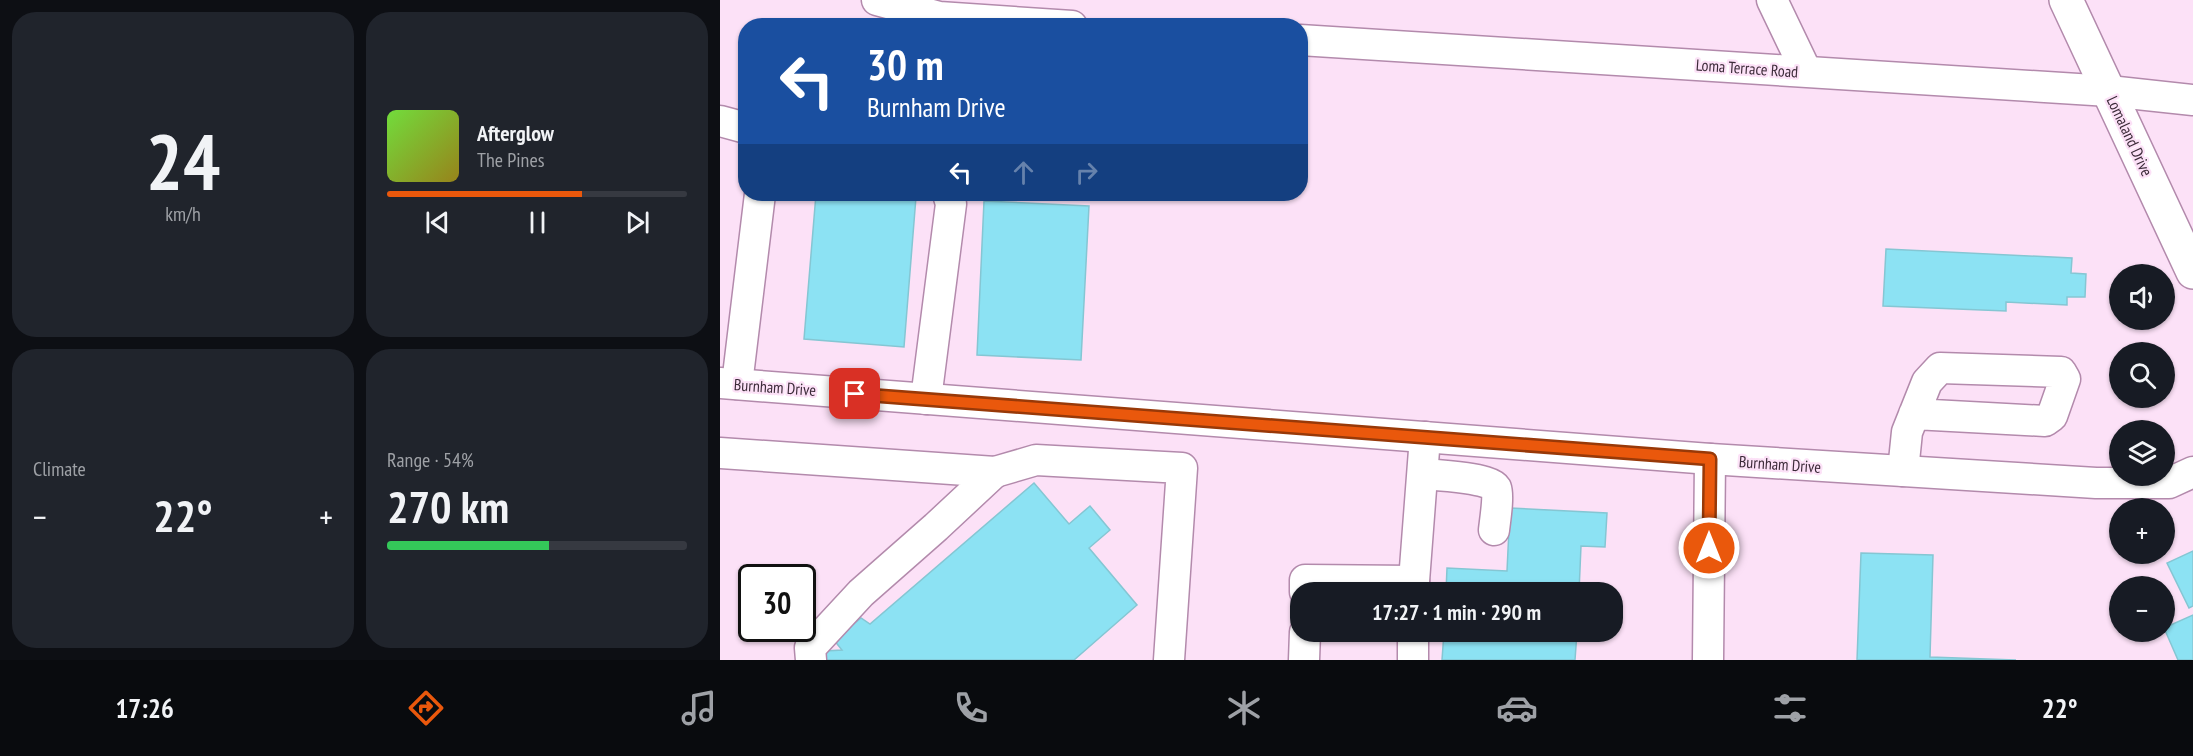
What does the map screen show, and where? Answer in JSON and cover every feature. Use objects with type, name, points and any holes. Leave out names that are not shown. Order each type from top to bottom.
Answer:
[{"type":"main road","name":"Lomaland Drive","points":[[2066,0],[2193,272]]},
{"type":"street","points":[[877,0],[939,17],[954,18]]},
{"type":"street","points":[[1772,0],[1806,71]]},
{"type":"street","name":"Loma Terrace Road","points":[[1308,40],[2109,91],[2193,100]]},
{"type":"street","points":[[720,121],[738,126]]},
{"type":"street","points":[[729,384],[759,201]]},
{"type":"street","points":[[926,399],[950,201]]},
{"type":"street","name":"Burnham Drive","points":[[729,384],[1710,459],[2096,483],[2169,483],[2193,472]]},
{"type":"street","points":[[1903,471],[1907,432],[1914,414]]},
{"type":"street","points":[[1414,582],[1425,437]]},
{"type":"street","points":[[720,453],[995,472],[1036,460],[1182,468],[1169,660]]},
{"type":"street","points":[[1708,660],[1710,459]]},
{"type":"street","points":[[811,660],[810,648],[861,593],[995,472]]},
{"type":"street","points":[[1423,474],[1482,481],[1493,485],[1497,495],[1494,531]]},
{"type":"street","points":[[1305,582],[1305,580],[1336,582]]},
{"type":"street","points":[[1304,660],[1305,642]]},
{"type":"street","points":[[1413,642],[1413,660]]},
{"type":"building","points":[[815,201],[916,201],[904,347],[804,339]]},
{"type":"building","points":[[984,201],[1089,206],[1081,360],[977,355]]},
{"type":"building","points":[[1886,249],[2072,258],[2071,273],[2086,274],[2085,297],[2067,297],[2067,305],[2006,302],[2006,311],[1883,306]]},
{"type":"building","points":[[1034,483],[1069,524],[1090,506],[1110,530],[1089,548],[1137,605],[1074,660],[826,660],[825,651],[842,650],[834,640],[861,618],[870,624]]},
{"type":"building","points":[[1510,508],[1607,513],[1605,547],[1581,546],[1579,582],[1446,582],[1447,568],[1507,571]]},
{"type":"building","points":[[2193,551],[2193,606],[2189,608],[2167,564],[2175,564],[2175,559]]},
{"type":"building","points":[[1861,553],[1933,555],[1930,657],[2016,660],[1857,660]]},
{"type":"building","points":[[2193,615],[2193,660],[2178,660],[2170,642],[2175,642],[2175,623]]},
{"type":"building","points":[[1443,642],[1576,642],[1575,660],[1442,660]]},
{"type":"route","points":[[855,394],[1710,459],[1709,548]]}]
